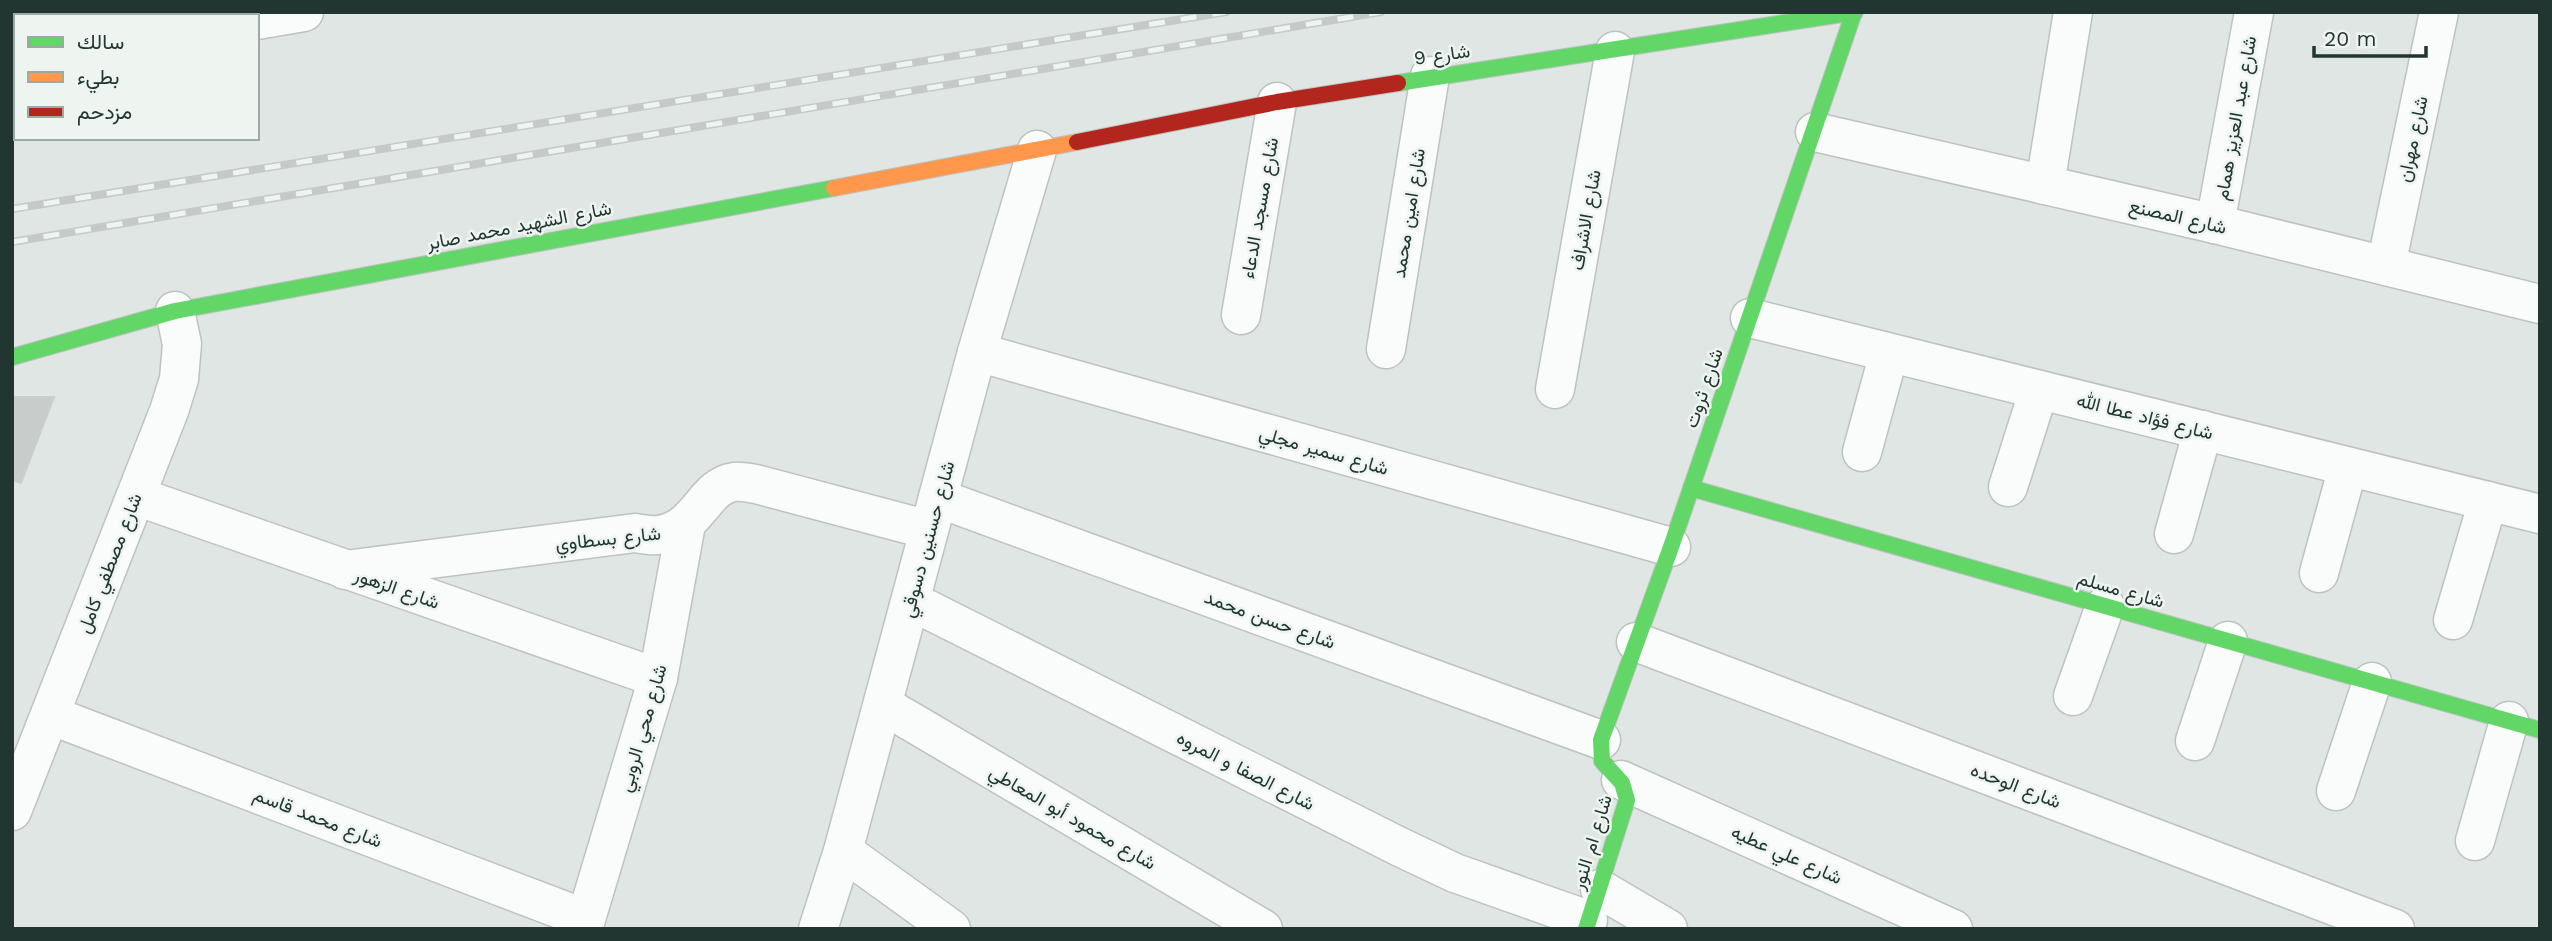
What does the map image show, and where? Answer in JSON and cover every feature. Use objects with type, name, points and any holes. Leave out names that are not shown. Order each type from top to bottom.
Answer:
[{"type":"street","points":[[259,20],[304,12]]},
{"type":"street","name":"شارع 9","points":[[1037,150],[1277,102],[1430,76],[1615,51],[1854,12]]},
{"type":"street","name":"شارع ثروت","points":[[1611,765],[1636,642],[1815,132],[1854,12]]},
{"type":"street","points":[[2045,185],[2073,12]]},
{"type":"street","name":"شارع عبد العزيز همام","points":[[2216,224],[2254,12]]},
{"type":"street","name":"شارع مهران","points":[[2386,266],[2439,12]]},
{"type":"street","name":"شارع الاشراف","points":[[1555,389],[1615,51]]},
{"type":"street","name":"شارع امين محمد","points":[[1386,349],[1430,76]]},
{"type":"street","name":"شارع مسجد الدعاء","points":[[1241,315],[1277,102]]},
{"type":"street","name":"شارع المصنع","points":[[1815,132],[2216,224],[2540,304]]},
{"type":"street","name":"شارع الشهيد محمد صابر","points":[[12,357],[176,311],[1037,150]]},
{"type":"street","name":"شارع حسنين دسوقي","points":[[818,929],[843,851],[978,352],[1037,150]]},
{"type":"street","name":"شارع مصطفي كامل","points":[[12,811],[169,411],[179,379],[182,344],[176,311]]},
{"type":"street","name":"شارع فؤاد عطا الله","points":[[1750,318],[2488,501],[2537,505]]},
{"type":"street","name":"شارع سمير مجلي","points":[[978,352],[1671,547]]},
{"type":"street","points":[[1863,452],[1889,353]]},
{"type":"street","points":[[2008,487],[2039,390]]},
{"type":"street","points":[[2174,534],[2203,430]]},
{"type":"street","points":[[2319,573],[2348,467]]},
{"type":"street","name":"شارع بسطاوي","points":[[345,570],[635,533],[659,535],[686,524],[699,511],[712,491],[733,482],[934,514]]},
{"type":"street","name":"شارع مسلم","points":[[1691,488],[2525,726]]},
{"type":"street","name":"شارع الزهور","points":[[136,496],[658,678]]},
{"type":"street","points":[[2452,620],[2488,501]]},
{"type":"street","name":"شارع حسن محمد","points":[[934,514],[1611,765]]},
{"type":"street","name":"شارع محي الروبي","points":[[584,924],[658,678],[686,524]]},
{"type":"street","name":"شارع الصفا و المروه","points":[[911,601],[1455,873],[1591,913],[1668,929]]},
{"type":"street","points":[[2073,696],[2105,606]]},
{"type":"street","points":[[2195,741],[2228,641]]},
{"type":"street","name":"شارع الوحده","points":[[1636,642],[2395,929]]},
{"type":"street","points":[[2336,791],[2372,682]]},
{"type":"street","name":"شارع محمود أبو المعاطي","points":[[883,705],[1263,929]]},
{"type":"street","name":"شارع محمد قاسم","points":[[50,715],[584,924]]},
{"type":"street","points":[[2475,841],[2525,726]]},
{"type":"street","name":"شارع ام النور","points":[[1591,913],[1627,800],[1627,789],[1611,765]]},
{"type":"street","name":"شارع علي عطيه","points":[[1611,765],[1952,929]]},
{"type":"street","points":[[843,851],[951,929]]},
{"type":"building","points":[[12,397],[54,397],[21,483],[12,480]]},
{"type":"railway","points":[[12,209],[1226,12]]},
{"type":"railway","points":[[12,242],[1381,12]]},
{"type":"traffic: fast","points":[[1586,929],[1627,800],[1622,783],[1602,761],[1601,740],[1671,547],[1854,12]]},
{"type":"traffic: fast","points":[[1398,83],[1855,12]]},
{"type":"traffic: fast","points":[[12,357],[175,311],[834,188]]},
{"type":"traffic: fast","points":[[1691,488],[2540,730]]},
{"type":"traffic: slow","points":[[834,188],[1077,142]]},
{"type":"traffic: jam","points":[[1077,142],[1277,102],[1398,83]]}]
